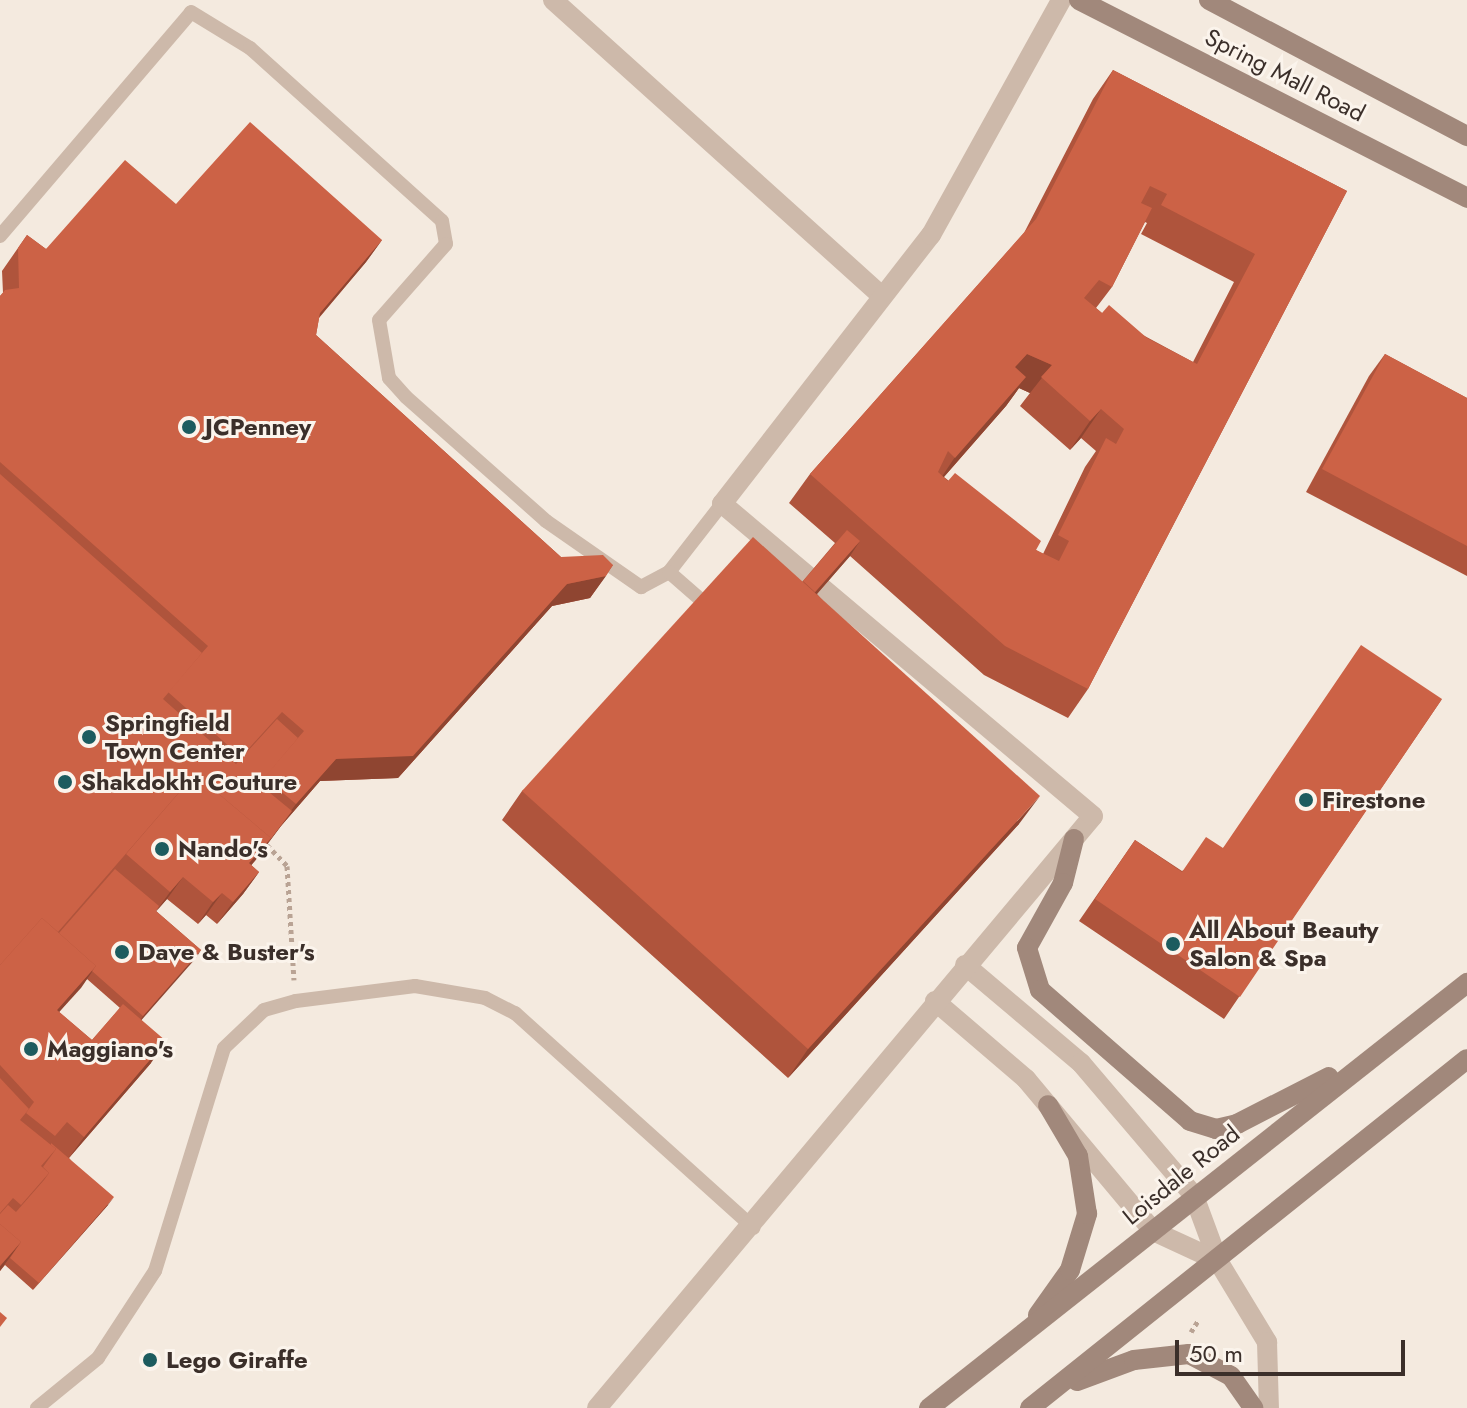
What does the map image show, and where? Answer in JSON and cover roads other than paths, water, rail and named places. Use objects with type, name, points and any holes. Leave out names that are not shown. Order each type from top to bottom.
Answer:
[{"type":"main road","name":"Spring Mall Road","points":[[1079,0],[1467,198]]},
{"type":"main road","name":"Spring Mall Road","points":[[1209,0],[1467,136]]},
{"type":"main road","points":[[1074,839],[1063,883],[1027,948],[1030,972],[1040,990],[1190,1121],[1216,1129],[1237,1124],[1395,1039]]},
{"type":"main road","name":"Loisdale Road","points":[[929,1408],[1467,983]]},
{"type":"main road","points":[[1030,1408],[1218,1261],[1467,1059]]},
{"type":"main road","points":[[1022,1336],[1070,1270],[1087,1214],[1078,1156],[1048,1105]]},
{"type":"main road","points":[[1058,1388],[1134,1360],[1189,1354],[1231,1376],[1253,1408]]},
{"type":"street","points":[[553,0],[881,295]]},
{"type":"street","points":[[597,1408],[754,1228],[796,1165],[1093,816],[722,504],[950,207],[1061,0]]},
{"type":"street","points":[[965,965],[1081,1063],[1194,1196],[1218,1261],[1267,1342],[1269,1408]]},
{"type":"street","points":[[935,1001],[1048,1105],[1153,1231],[1218,1261]]},
{"type":"lane","points":[[0,236],[194,6],[250,48],[442,221],[446,244],[379,320],[389,378],[537,513],[641,587],[669,572],[722,504]]},
{"type":"lane","points":[[669,572],[701,600]]},
{"type":"lane","points":[[37,1408],[98,1358],[155,1271],[224,1048],[264,1010],[296,1001],[415,986],[485,998],[515,1013],[754,1228]]},
{"type":"place","name":"JCPenney","points":[[189,427]]},
{"type":"place","name":"Springfield Town Center","points":[[89,737]]},
{"type":"place","name":"Shakdokht Couture","points":[[65,782]]},
{"type":"place","name":"Firestone","points":[[1306,800]]},
{"type":"place","name":"Nando's","points":[[162,849]]},
{"type":"place","name":"All About Beauty Salon & Spa","points":[[1173,944]]},
{"type":"place","name":"Dave & Buster's","points":[[122,952]]},
{"type":"place","name":"Maggiano's","points":[[31,1049]]},
{"type":"place","name":"Lego Giraffe","points":[[150,1360]]}]
